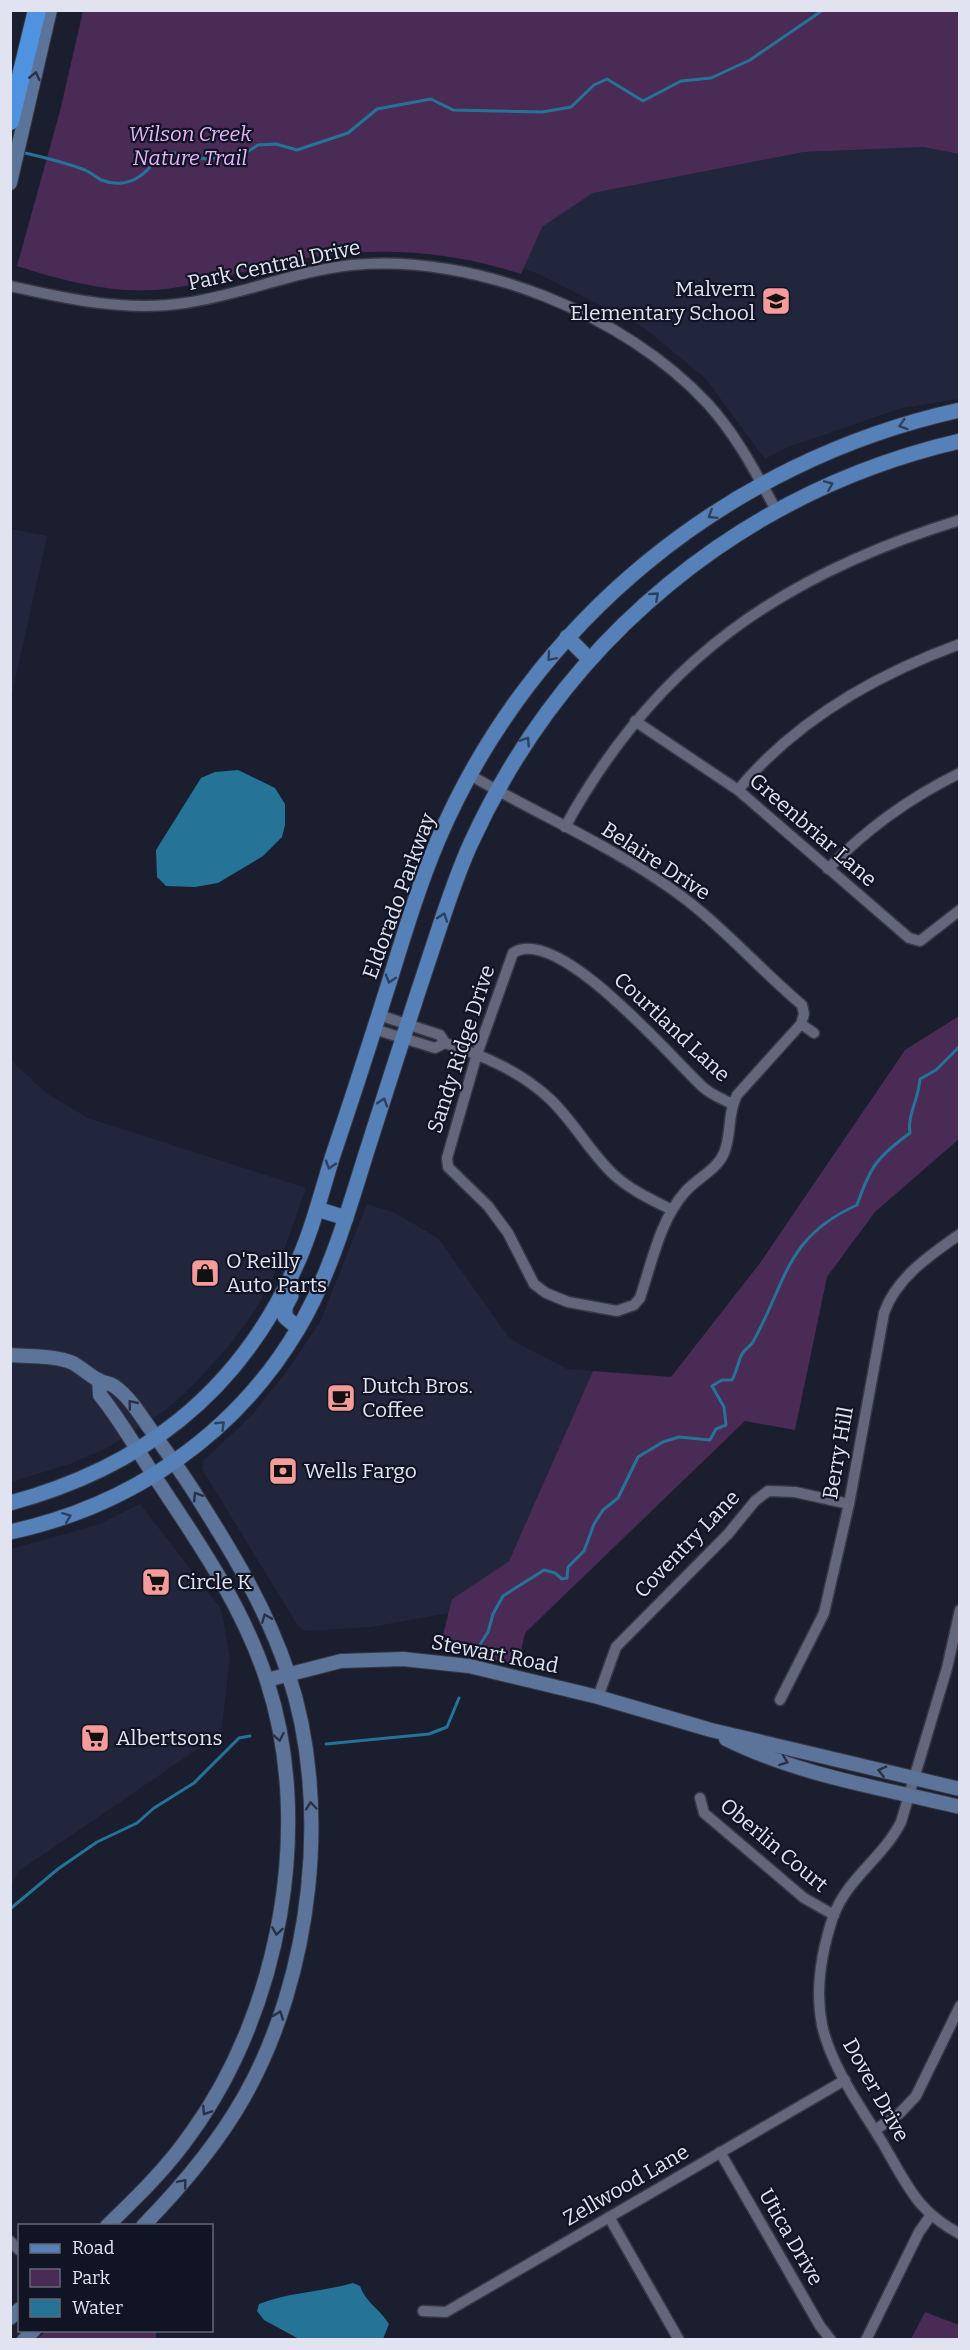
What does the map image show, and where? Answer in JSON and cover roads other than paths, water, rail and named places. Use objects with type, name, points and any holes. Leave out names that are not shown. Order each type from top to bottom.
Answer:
[{"type":"highway","points":[[16,127],[37,10]]},
{"type":"main road","name":"Eldorado Parkway","points":[[10,1503],[79,1480],[121,1461],[156,1438],[208,1395],[242,1357],[281,1298],[311,1228],[433,852],[470,775],[516,701],[567,637],[655,554],[762,484],[852,441],[960,410]]},
{"type":"main road","points":[[10,1532],[54,1522],[131,1490],[212,1434],[266,1377],[298,1328],[346,1218],[459,870],[496,791],[545,712],[588,658],[663,588],[700,559],[776,510],[857,473],[960,441]]},
{"type":"main road","points":[[567,637],[588,658]]},
{"type":"main road","points":[[317,1209],[346,1218]]},
{"type":"main road","points":[[298,1328],[288,1322],[284,1312],[305,1267],[311,1228]]},
{"type":"main road","points":[[10,1509],[32,1497]]},
{"type":"street","points":[[11,181],[16,127],[50,10]]},
{"type":"street","name":"Park Central Drive","points":[[10,286],[96,304],[148,306],[185,303],[320,270],[380,263],[438,268],[499,281],[539,294],[578,313],[630,342],[658,361],[707,403],[743,450],[776,510]]},
{"type":"street","points":[[565,827],[582,796],[635,721],[673,680],[713,644],[754,613],[803,583],[859,555],[960,520]]},
{"type":"street","points":[[738,790],[755,770],[794,734],[837,703],[878,679],[960,644]]},
{"type":"street","name":"Greenbriar Lane","points":[[635,721],[738,790],[787,829],[884,919],[915,941],[928,937],[960,910]]},
{"type":"street","points":[[828,868],[853,842],[887,815],[923,791],[960,772]]},
{"type":"street","name":"Belaire Drive","points":[[470,775],[624,858],[663,883],[716,925],[802,1005],[804,1014],[801,1024]]},
{"type":"street","name":"Sandy Ridge Drive","points":[[521,947],[513,953],[477,1054],[447,1158],[448,1167],[488,1206],[508,1233],[534,1284],[546,1293],[568,1302],[616,1311],[634,1305],[640,1298],[672,1210]]},
{"type":"street","name":"Courtland Lane","points":[[521,947],[536,948],[597,984],[634,1014],[705,1090],[732,1104]]},
{"type":"street","points":[[377,1022],[405,1031],[435,1048],[445,1043],[477,1054],[523,1078],[573,1123],[598,1158],[614,1175],[637,1192],[672,1210],[686,1191],[715,1166],[723,1155],[728,1141],[732,1104],[742,1087],[801,1024],[814,1033]]},
{"type":"street","name":"Berry Hill","points":[[780,1700],[824,1613],[849,1504],[884,1313],[890,1296],[915,1269],[960,1234]]},
{"type":"street","points":[[10,1355],[50,1357],[73,1363],[99,1380],[113,1384],[130,1400],[175,1461],[259,1600],[289,1674],[306,1751],[312,1814],[308,1885],[293,1973],[275,2026],[244,2096],[202,2161],[145,2224]]},
{"type":"street","points":[[99,1380],[100,1395],[217,1572],[241,1615],[267,1680],[282,1749],[287,1804],[286,1868],[276,1937],[269,1968],[243,2042],[211,2103],[171,2159],[109,2224]]},
{"type":"street","name":"Coventry Lane","points":[[598,1697],[616,1647],[768,1491],[795,1492],[849,1504]]},
{"type":"street","points":[[217,1572],[238,1562]]},
{"type":"street","name":"Dover Drive","points":[[960,1610],[947,1668],[909,1795],[892,1840],[855,1877],[834,1915],[823,1960],[820,2005],[827,2042],[845,2080],[910,2190],[931,2215],[960,2234]]},
{"type":"street","name":"Stewart Road","points":[[267,1680],[341,1661],[433,1660],[469,1666],[598,1697],[711,1730],[960,1789]]},
{"type":"street","name":"Stewart Road","points":[[711,1730],[728,1740],[793,1765],[960,1807]]},
{"type":"street","name":"Oberlin Court","points":[[700,1798],[704,1813],[804,1899],[834,1915]]},
{"type":"street","points":[[269,1968],[293,1973]]},
{"type":"street","points":[[875,2130],[900,2113],[916,2096],[960,2006]]},
{"type":"street","name":"Zellwood Lane","points":[[423,2311],[446,2312],[845,2080]]},
{"type":"street","name":"Utica Drive","points":[[720,2152],[820,2326],[831,2340]]},
{"type":"street","points":[[866,2340],[919,2232],[931,2215]]},
{"type":"street","points":[[609,2217],[679,2340]]},
{"type":"water","points":[[238,770],[275,788],[285,804],[285,825],[282,837],[263,856],[218,883],[195,887],[166,886],[157,877],[156,850],[201,778],[215,772]]},
{"type":"water","points":[[353,2283],[360,2286],[366,2297],[389,2324],[383,2339],[299,2339],[264,2320],[257,2311],[259,2304],[270,2300]]},
{"type":"waterway","points":[[21,152],[85,170],[110,183],[119,183],[128,182],[142,175],[159,154],[174,153],[206,159],[244,154],[258,145],[276,144],[297,150],[348,133],[377,109],[431,99],[453,110],[542,112],[571,107],[594,85],[607,79],[643,101],[681,81],[711,78],[750,60],[823,10]]},
{"type":"waterway","points":[[474,1654],[488,1632],[493,1614],[503,1596],[544,1570],[555,1573],[562,1579],[567,1578],[568,1567],[584,1551],[594,1524],[603,1510],[618,1498],[638,1457],[663,1442],[679,1437],[710,1440],[716,1429],[726,1425],[724,1407],[712,1386],[722,1380],[732,1380],[742,1354],[753,1342],[782,1279],[802,1246],[816,1231],[857,1205],[866,1181],[876,1164],[882,1156],[910,1133],[910,1120],[920,1079],[936,1070],[960,1046]]},
{"type":"waterway","points":[[326,1744],[429,1734],[447,1727],[459,1698]]},
{"type":"waterway","points":[[10,1909],[58,1869],[97,1842],[137,1823],[154,1808],[194,1783],[239,1738],[250,1736]]},
{"type":"place","name":"Malvern Elementary School","points":[[776,301]]},
{"type":"place","name":"O'Reilly Auto Parts","points":[[205,1273]]},
{"type":"place","name":"Dutch Bros. Coffee","points":[[341,1398]]},
{"type":"place","name":"Wells Fargo","points":[[283,1471]]},
{"type":"place","name":"Circle K","points":[[156,1582]]},
{"type":"place","name":"Albertsons","points":[[95,1738]]},
{"type":"park label","name":"Wilson Creek Nature Trail","points":[[190,146]]}]
